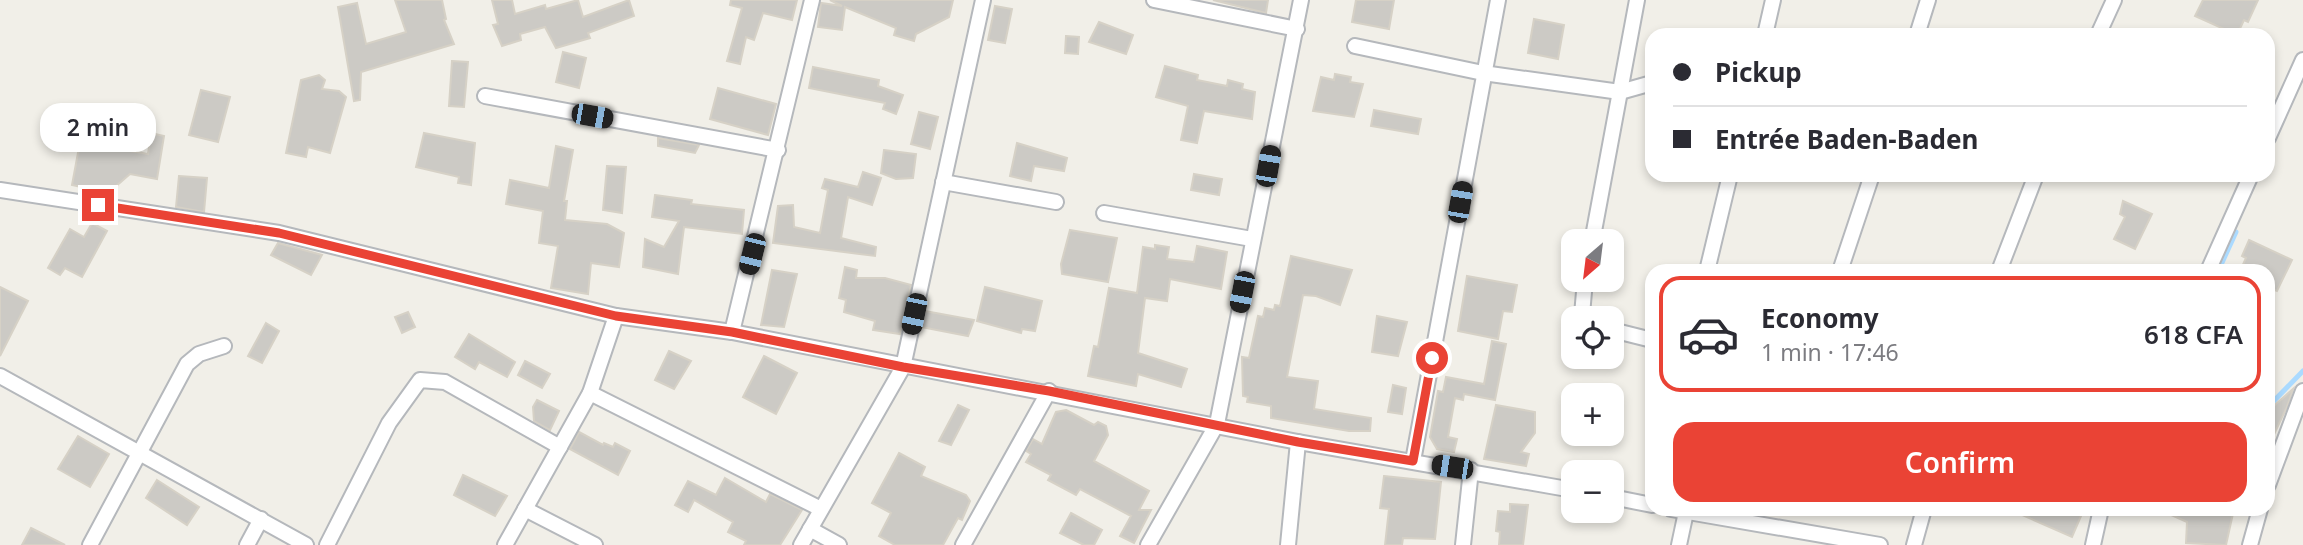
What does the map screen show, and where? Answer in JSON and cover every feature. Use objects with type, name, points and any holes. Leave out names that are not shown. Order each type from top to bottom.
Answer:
[{"type":"street","points":[[732,332],[812,0]]},
{"type":"street","points":[[801,545],[903,367],[983,0]]},
{"type":"street","points":[[1154,0],[1297,29]]},
{"type":"street","points":[[1149,545],[1217,424],[1301,0]]},
{"type":"street","points":[[1413,461],[1498,0]]},
{"type":"street","points":[[1594,229],[1637,0]]},
{"type":"street","points":[[1767,28],[1773,0]]},
{"type":"street","points":[[1919,28],[1928,0]]},
{"type":"street","points":[[2101,28],[2115,0]]},
{"type":"street","points":[[1355,46],[1483,74],[1620,92],[1645,85]]},
{"type":"street","points":[[2275,122],[2303,60]]},
{"type":"street","points":[[485,96],[778,150]]},
{"type":"street","points":[[943,182],[1056,202]]},
{"type":"street","points":[[1709,264],[1728,182]]},
{"type":"street","points":[[1842,264],[1869,182]]},
{"type":"street","points":[[2002,264],[2033,182]]},
{"type":"street","points":[[2211,264],[2248,182]]},
{"type":"street","points":[[0,190],[279,233],[616,316],[732,332],[903,367],[1049,391],[1298,442],[1561,488]]},
{"type":"street","points":[[1104,212],[1252,239]]},
{"type":"street","points":[[505,545],[590,393],[616,316]]},
{"type":"street","points":[[1624,333],[1645,338]]},
{"type":"street","points":[[90,545],[187,364],[199,354],[224,346]]},
{"type":"street","points":[[0,376],[306,545]]},
{"type":"street","points":[[327,545],[389,423],[420,380],[445,382],[560,447]]},
{"type":"street","points":[[963,545],[1049,391]]},
{"type":"street","points":[[2275,466],[2303,391]]},
{"type":"street","points":[[590,393],[821,509]]},
{"type":"street","points":[[1288,545],[1298,442]]},
{"type":"street","points":[[1463,545],[1471,470]]},
{"type":"street","points":[[1624,500],[1645,504]]},
{"type":"street","points":[[525,509],[595,545]]},
{"type":"street","points":[[1679,545],[1685,516]]},
{"type":"street","points":[[1715,516],[1880,545]]},
{"type":"street","points":[[1914,545],[1922,516]]},
{"type":"street","points":[[2093,545],[2099,516]]},
{"type":"street","points":[[2250,545],[2258,516]]},
{"type":"street","points":[[247,545],[261,519]]},
{"type":"street","points":[[810,529],[839,545]]},
{"type":"building","points":[[395,0],[442,0],[444,20],[454,44],[361,72],[360,100],[354,101],[338,7],[357,3],[366,44],[406,32]]},
{"type":"building","points":[[492,0],[512,0],[515,14],[545,5],[546,9],[578,0],[583,17],[629,0],[634,16],[588,33],[590,38],[556,48],[545,27],[520,34],[521,40],[502,46],[493,25],[498,24]]},
{"type":"building","points":[[731,0],[797,0],[792,20],[763,13],[754,40],[746,37],[740,64],[727,61],[742,8],[730,5]]},
{"type":"building","points":[[830,0],[953,0],[949,17],[916,34],[914,41],[894,35],[896,28],[845,7],[842,30],[818,27],[821,3],[842,6]]},
{"type":"building","points":[[1213,0],[1268,0],[1266,13]]},
{"type":"building","points":[[1356,0],[1394,0],[1389,29],[1352,22]]},
{"type":"building","points":[[2203,0],[2258,0],[2248,22],[2244,20],[2240,28],[2222,28],[2195,16]]},
{"type":"building","points":[[995,6],[1012,9],[1005,43],[988,40]]},
{"type":"building","points":[[1534,19],[1564,25],[1558,59],[1528,53]]},
{"type":"building","points":[[1099,22],[1133,35],[1126,54],[1089,42]]},
{"type":"building","points":[[1066,36],[1079,37],[1078,54],[1065,53]]},
{"type":"building","points":[[563,52],[586,58],[579,88],[556,82]]},
{"type":"building","points":[[452,61],[468,62],[464,107],[449,106]]},
{"type":"building","points":[[1165,66],[1198,75],[1197,80],[1227,86],[1228,80],[1243,84],[1242,89],[1255,92],[1252,119],[1204,111],[1197,143],[1181,140],[1188,106],[1156,97]]},
{"type":"building","points":[[813,67],[879,80],[878,86],[903,95],[896,114],[883,109],[885,103],[809,88]]},
{"type":"building","points":[[1335,74],[1351,77],[1350,82],[1363,84],[1354,117],[1313,111],[1321,77],[1334,80]]},
{"type":"building","points":[[319,75],[325,80],[322,89],[339,91],[346,97],[330,153],[308,147],[306,157],[286,153],[301,80]]},
{"type":"building","points":[[718,88],[776,104],[768,135],[710,119]]},
{"type":"building","points":[[201,90],[230,97],[218,142],[189,135]]},
{"type":"building","points":[[1374,110],[1421,119],[1418,134],[1371,126]]},
{"type":"building","points":[[919,112],[938,117],[930,149],[911,144]]},
{"type":"building","points":[[151,133],[164,136],[157,179],[130,174],[115,187],[99,191],[72,185],[80,142],[148,154]]},
{"type":"building","points":[[424,133],[475,143],[471,185],[458,183],[459,177],[416,167]]},
{"type":"building","points":[[658,138],[699,145],[695,153],[658,146]]},
{"type":"building","points":[[1017,143],[1067,158],[1064,171],[1034,166],[1031,181],[1010,176]]},
{"type":"building","points":[[556,146],[573,150],[564,201],[567,201],[565,220],[607,224],[624,233],[619,267],[591,263],[588,294],[551,288],[558,246],[539,243],[543,211],[506,204],[510,180],[549,188]]},
{"type":"building","points":[[884,150],[916,154],[913,178],[896,179],[881,173]]},
{"type":"building","points":[[607,166],[626,167],[622,213],[603,210]]},
{"type":"building","points":[[863,172],[881,178],[872,205],[848,197],[841,238],[876,247],[875,256],[773,243],[778,206],[793,205],[794,227],[820,233],[828,190],[822,188],[825,179],[858,187]]},
{"type":"building","points":[[1194,174],[1222,179],[1219,195],[1191,190]]},
{"type":"building","points":[[179,176],[207,178],[204,212],[176,207]]},
{"type":"building","points":[[655,195],[692,200],[691,204],[744,210],[742,234],[684,227],[678,274],[643,267],[645,239],[664,247],[679,221],[652,217]]},
{"type":"building","points":[[2123,201],[2152,214],[2135,249],[2114,239],[2125,217],[2120,214]]},
{"type":"building","points":[[92,223],[107,231],[82,277],[65,268],[60,275],[48,268],[70,229],[84,237]]},
{"type":"building","points":[[1070,230],[1117,238],[1108,282],[1062,274],[1061,264]]},
{"type":"building","points":[[2249,240],[2292,260],[2277,291],[2275,264],[2243,264],[2246,258],[2242,256]]},
{"type":"building","points":[[278,243],[322,255],[311,275],[271,255]]},
{"type":"building","points":[[1155,245],[1169,247],[1167,259],[1194,262],[1197,246],[1227,252],[1221,289],[1170,279],[1167,301],[1145,298],[1138,353],[1187,369],[1181,387],[1138,374],[1136,386],[1088,376],[1094,346],[1098,347],[1109,288],[1137,293],[1143,247],[1155,249]]},
{"type":"building","points":[[1291,256],[1352,270],[1340,305],[1316,296],[1303,295],[1287,377],[1318,381],[1314,409],[1371,418],[1370,431],[1349,431],[1271,418],[1271,406],[1247,402],[1248,397],[1243,396],[1242,357],[1249,358],[1258,316],[1263,317],[1265,308],[1274,310],[1275,305],[1280,306]]},
{"type":"building","points":[[845,267],[857,270],[856,278],[885,278],[911,285],[900,334],[873,330],[875,321],[844,312],[846,300],[839,298]]},
{"type":"building","points":[[772,270],[797,274],[784,327],[761,325]]},
{"type":"building","points":[[1467,276],[1517,285],[1512,312],[1503,311],[1498,339],[1458,331]]},
{"type":"building","points":[[0,287],[28,301],[0,356]]},
{"type":"building","points":[[985,287],[1042,301],[1035,331],[1022,329],[1021,333],[977,321]]},
{"type":"building","points":[[925,311],[974,320],[968,336],[921,327]]},
{"type":"building","points":[[408,312],[415,327],[402,333],[395,317]]},
{"type":"building","points":[[1377,316],[1407,322],[1398,356],[1372,352]]},
{"type":"building","points":[[266,323],[279,331],[262,363],[248,356]]},
{"type":"building","points":[[469,334],[515,362],[507,377],[479,362],[475,369],[455,357]]},
{"type":"building","points":[[1492,341],[1506,344],[1495,400],[1464,394],[1463,400],[1455,398],[1448,437],[1457,439],[1454,452],[1437,449],[1430,437],[1438,391],[1443,392],[1446,377],[1484,384]]},
{"type":"building","points":[[669,351],[691,361],[674,389],[655,380]]},
{"type":"building","points":[[764,356],[797,373],[776,414],[743,397]]},
{"type":"building","points":[[525,361],[550,374],[542,388],[518,375]]},
{"type":"building","points":[[1393,385],[1406,388],[1402,414],[1388,412]]},
{"type":"building","points":[[2293,389],[2275,432],[2275,405]]},
{"type":"building","points":[[537,400],[559,411],[550,430],[534,421],[533,407]]},
{"type":"building","points":[[958,405],[969,410],[951,445],[939,441]]},
{"type":"building","points":[[1496,405],[1535,412],[1535,433],[1521,452],[1529,454],[1526,466],[1484,459]]},
{"type":"building","points":[[1066,410],[1094,425],[1098,422],[1106,426],[1108,435],[1094,461],[1149,491],[1139,510],[1151,510],[1134,543],[1120,536],[1131,516],[1080,489],[1076,495],[1048,480],[1051,475],[1026,462],[1031,454],[1026,451],[1033,439],[1042,444],[1056,412]]},
{"type":"building","points":[[579,432],[603,445],[604,443],[613,447],[615,443],[630,451],[618,475],[570,449]]},
{"type":"building","points":[[78,436],[109,454],[90,487],[58,469]]},
{"type":"building","points":[[899,453],[925,467],[921,476],[966,495],[970,501],[962,520],[958,518],[943,545],[895,545],[879,536],[891,513],[872,503]]},
{"type":"building","points":[[463,475],[507,496],[495,516],[454,495]]},
{"type":"building","points":[[1384,476],[1441,482],[1435,539],[1403,538],[1402,545],[1385,545],[1389,509],[1380,508]]},
{"type":"building","points":[[725,478],[766,502],[770,494],[802,510],[780,545],[744,545],[746,541],[728,532],[733,522],[694,500],[688,512],[675,505],[688,481],[716,495]]},
{"type":"building","points":[[157,480],[199,507],[187,525],[146,498]]},
{"type":"building","points":[[1510,504],[1528,505],[1523,545],[1499,545],[1500,532],[1496,531],[1498,511],[1510,512]]},
{"type":"building","points":[[1071,513],[1102,530],[1094,545],[1084,545],[1060,533]]},
{"type":"building","points":[[2025,516],[2081,516],[2072,537]]},
{"type":"building","points":[[2174,516],[2232,516],[2226,545],[2186,543],[2187,522]]},
{"type":"building","points":[[31,528],[65,545],[22,545]]},
{"type":"waterway","points":[[2221,264],[2236,232]]},
{"type":"waterway","points":[[2275,400],[2303,371]]},
{"type":"route","points":[[98,205],[279,233],[616,316],[732,332],[903,367],[1049,391],[1298,442],[1413,461],[1432,358]]}]
